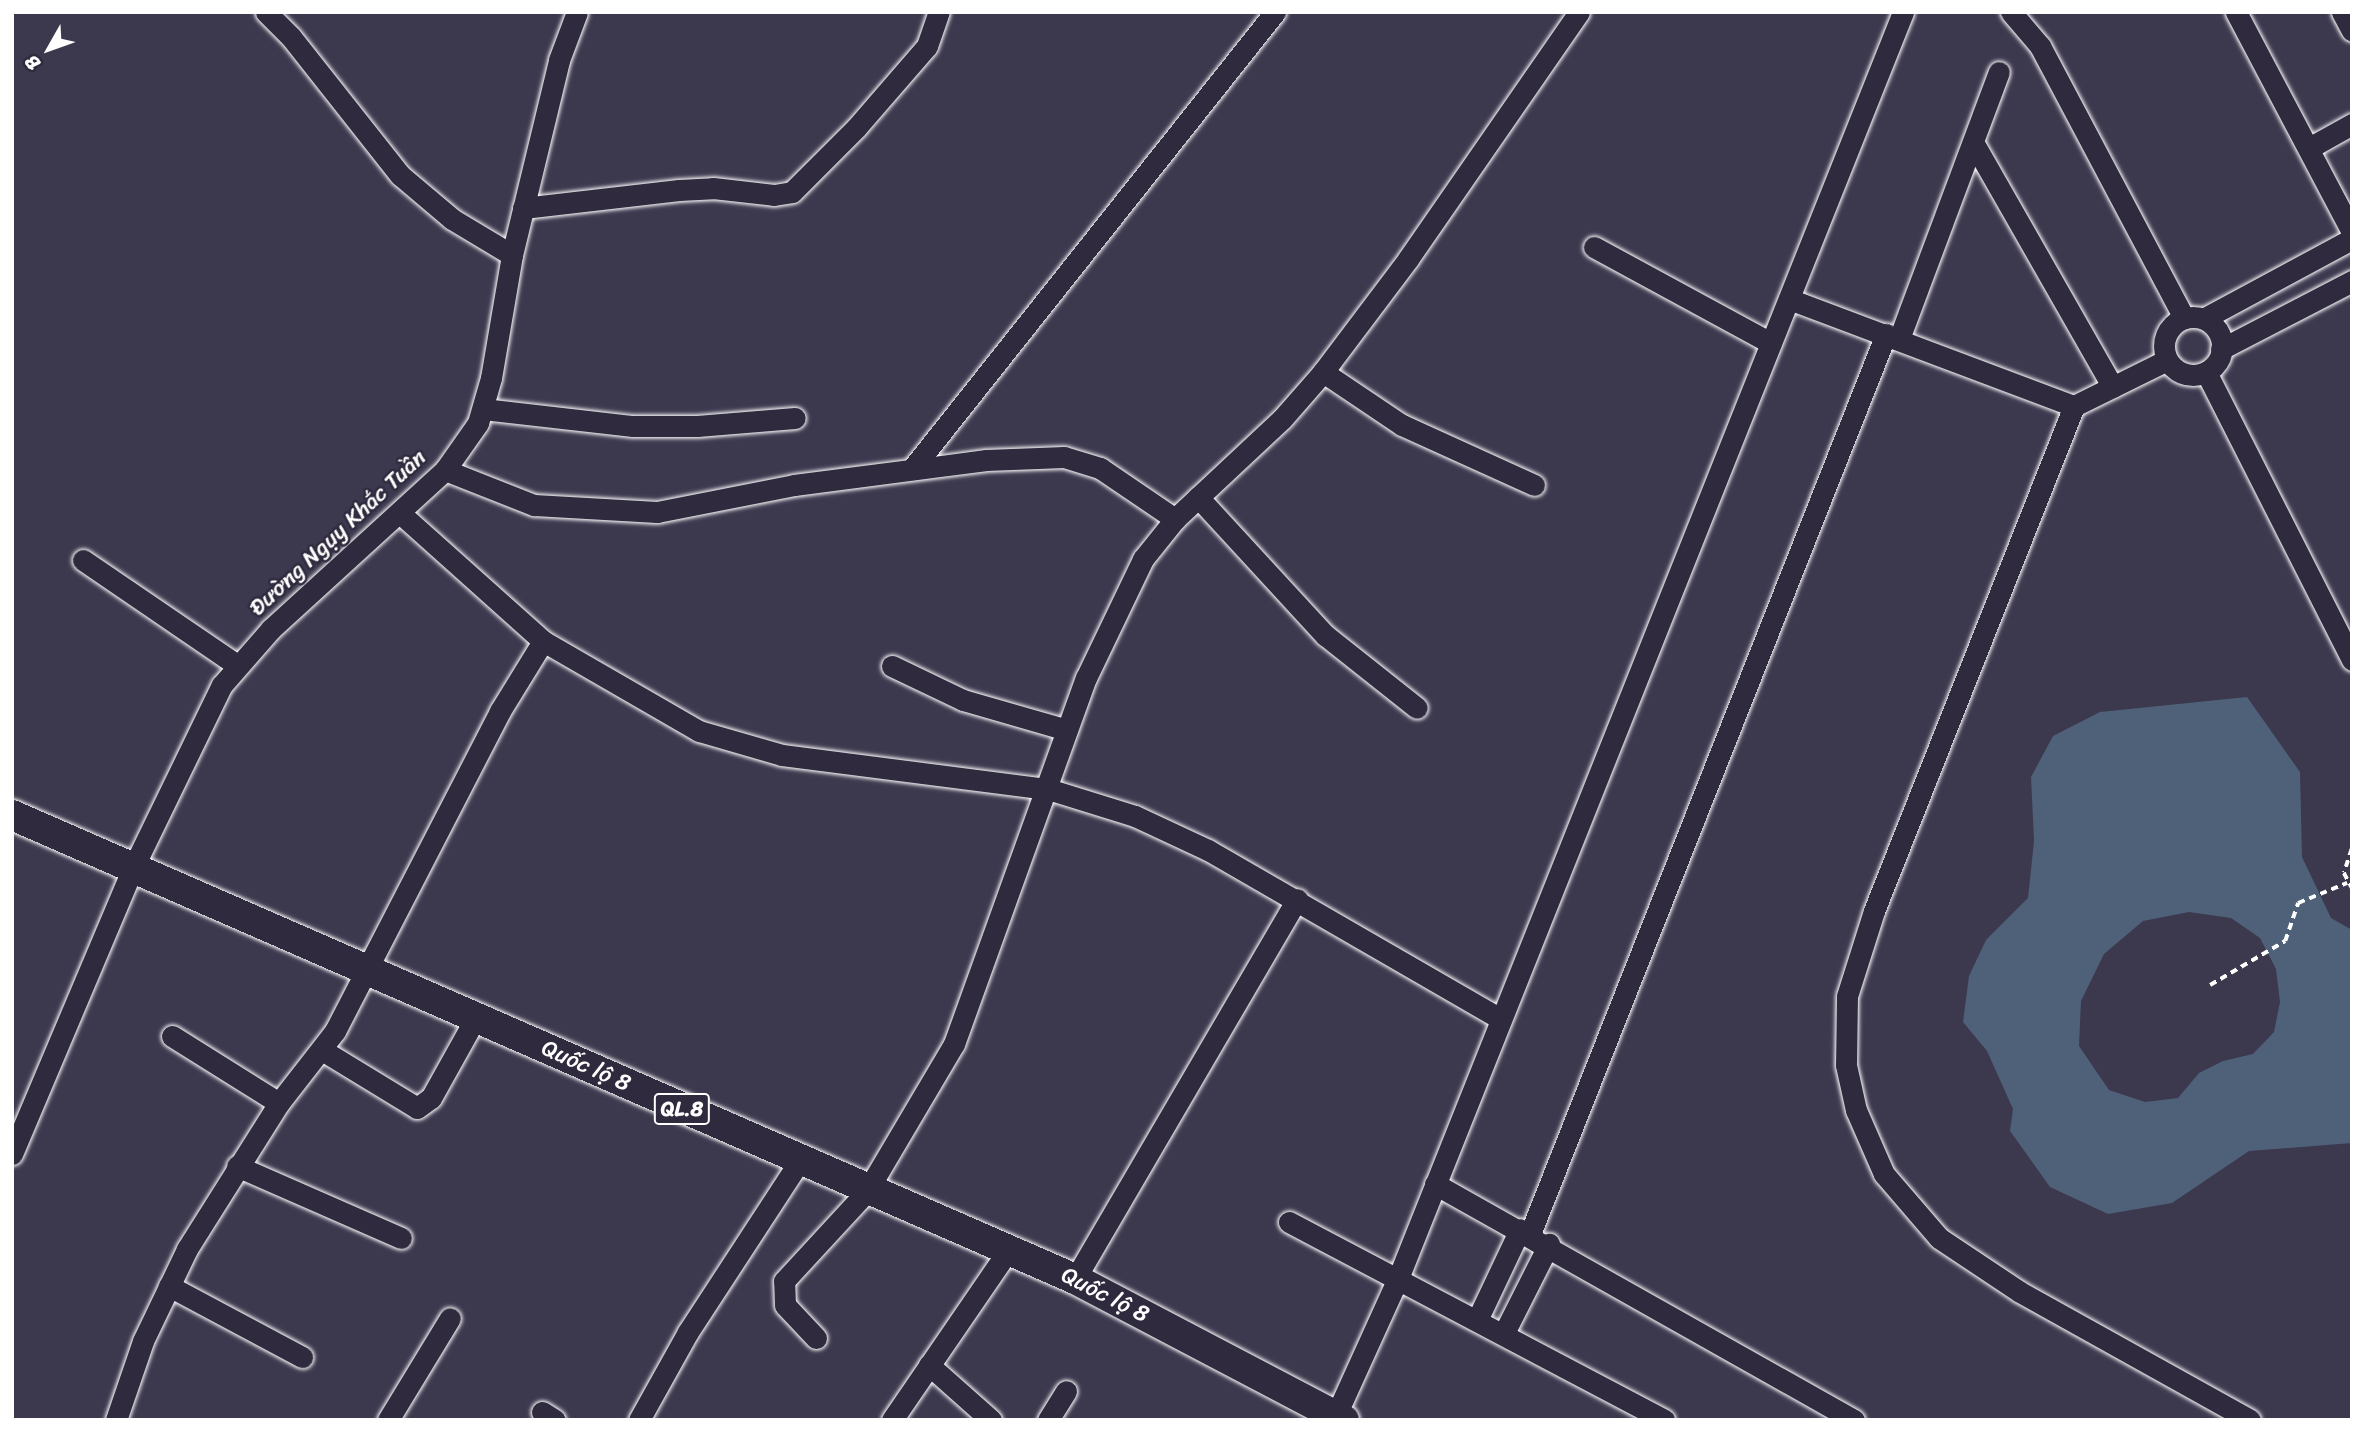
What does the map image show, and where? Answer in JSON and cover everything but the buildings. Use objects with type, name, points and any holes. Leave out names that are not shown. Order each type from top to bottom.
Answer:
[{"type":"highway","name":"Quốc lộ 8","points":[[12,816],[366,967],[799,1162],[1009,1249],[1075,1279],[1340,1417]]},
{"type":"street","points":[[266,12],[291,37],[400,175],[452,219],[512,255]]},
{"type":"street","name":"Đường Ngụy Khắc Tuần","points":[[12,1154],[133,868],[209,710],[237,665],[445,470],[483,409],[523,208],[559,60],[577,12]]},
{"type":"street","points":[[523,208],[679,190],[713,188],[774,195],[792,192],[856,128],[926,46],[939,12]]},
{"type":"street","points":[[912,469],[1275,12]]},
{"type":"street","points":[[816,1338],[785,1304],[784,1281],[867,1191],[954,1044],[1048,789],[1066,730],[1128,587],[1175,519],[1282,419],[1323,372],[1408,259],[1579,12]]},
{"type":"street","points":[[1340,1417],[1399,1276],[1903,12]]},
{"type":"street","points":[[2236,12],[2352,232]]},
{"type":"street","points":[[2342,12],[2352,31]]},
{"type":"street","points":[[2020,15],[2194,318],[2218,332],[2221,349],[2219,359],[2206,372],[2189,375],[2167,359]]},
{"type":"street","points":[[1504,1333],[1533,1236],[1999,72]]},
{"type":"street","points":[[2309,148],[2352,124]]},
{"type":"street","points":[[1973,142],[2113,387]]},
{"type":"street","points":[[2167,359],[2166,333],[2352,239]]},
{"type":"street","points":[[1594,247],[1771,343]]},
{"type":"street","points":[[2221,349],[2352,281]]},
{"type":"street","points":[[1789,299],[2074,406]]},
{"type":"street","points":[[2167,359],[2074,406],[1870,922],[1847,996],[1846,1065],[1856,1110],[1885,1174],[1938,1238],[2011,1286],[2250,1420]]},
{"type":"street","points":[[1323,372],[1429,439],[1534,485]]},
{"type":"street","points":[[2206,372],[2352,660]]},
{"type":"street","points":[[483,409],[632,426],[697,426],[795,418]]},
{"type":"street","points":[[445,470],[526,504],[657,512],[794,485],[912,469],[986,460],[1078,458],[1175,519]]},
{"type":"street","points":[[1198,497],[1325,635],[1417,708]]},
{"type":"street","points":[[401,514],[543,641],[671,717],[733,745],[805,759],[1048,789],[1135,816],[1297,900],[1501,1019]]},
{"type":"street","points":[[83,560],[237,665]]},
{"type":"street","points":[[116,1420],[143,1341],[169,1286],[237,1166],[279,1103],[321,1049],[500,710],[543,641]]},
{"type":"street","points":[[892,666],[962,700],[1066,730]]},
{"type":"street","points":[[1075,1279],[1297,900]]},
{"type":"street","points":[[321,1049],[417,1108],[431,1098],[476,1017]]},
{"type":"street","points":[[172,1036],[279,1103]]},
{"type":"street","points":[[639,1420],[688,1332],[799,1162]]},
{"type":"street","points":[[237,1166],[401,1238]]},
{"type":"street","points":[[1435,1184],[1533,1236],[1854,1420]]},
{"type":"street","points":[[1289,1222],[1399,1276],[1664,1420]]},
{"type":"street","points":[[1478,1318],[1533,1236]]},
{"type":"street","points":[[892,1420],[1009,1249]]},
{"type":"street","points":[[169,1286],[302,1357]]},
{"type":"street","points":[[388,1420],[450,1318]]},
{"type":"street","points":[[929,1365],[991,1420]]},
{"type":"street","points":[[1048,1420],[1066,1391]]},
{"type":"path","points":[[2352,849],[2344,862],[2347,883],[2352,888]]},
{"type":"path","points":[[2210,985],[2249,958],[2285,941],[2298,903],[2347,883]]},
{"type":"water","points":[[2247,697],[2300,772],[2302,857],[2331,918],[2352,930],[2352,1143],[2249,1151],[2172,1203],[2108,1214],[2050,1187],[2010,1131],[2013,1109],[1987,1051],[1963,1022],[1969,976],[1986,940],[2028,898],[2034,841],[2031,777],[2053,736],[2100,712]],"holes":[[[2189,912],[2231,918],[2260,938],[2276,969],[2280,1002],[2274,1032],[2253,1054],[2223,1061],[2199,1073],[2178,1098],[2145,1102],[2109,1090],[2079,1046],[2081,1001],[2104,954],[2143,921]]]}]
